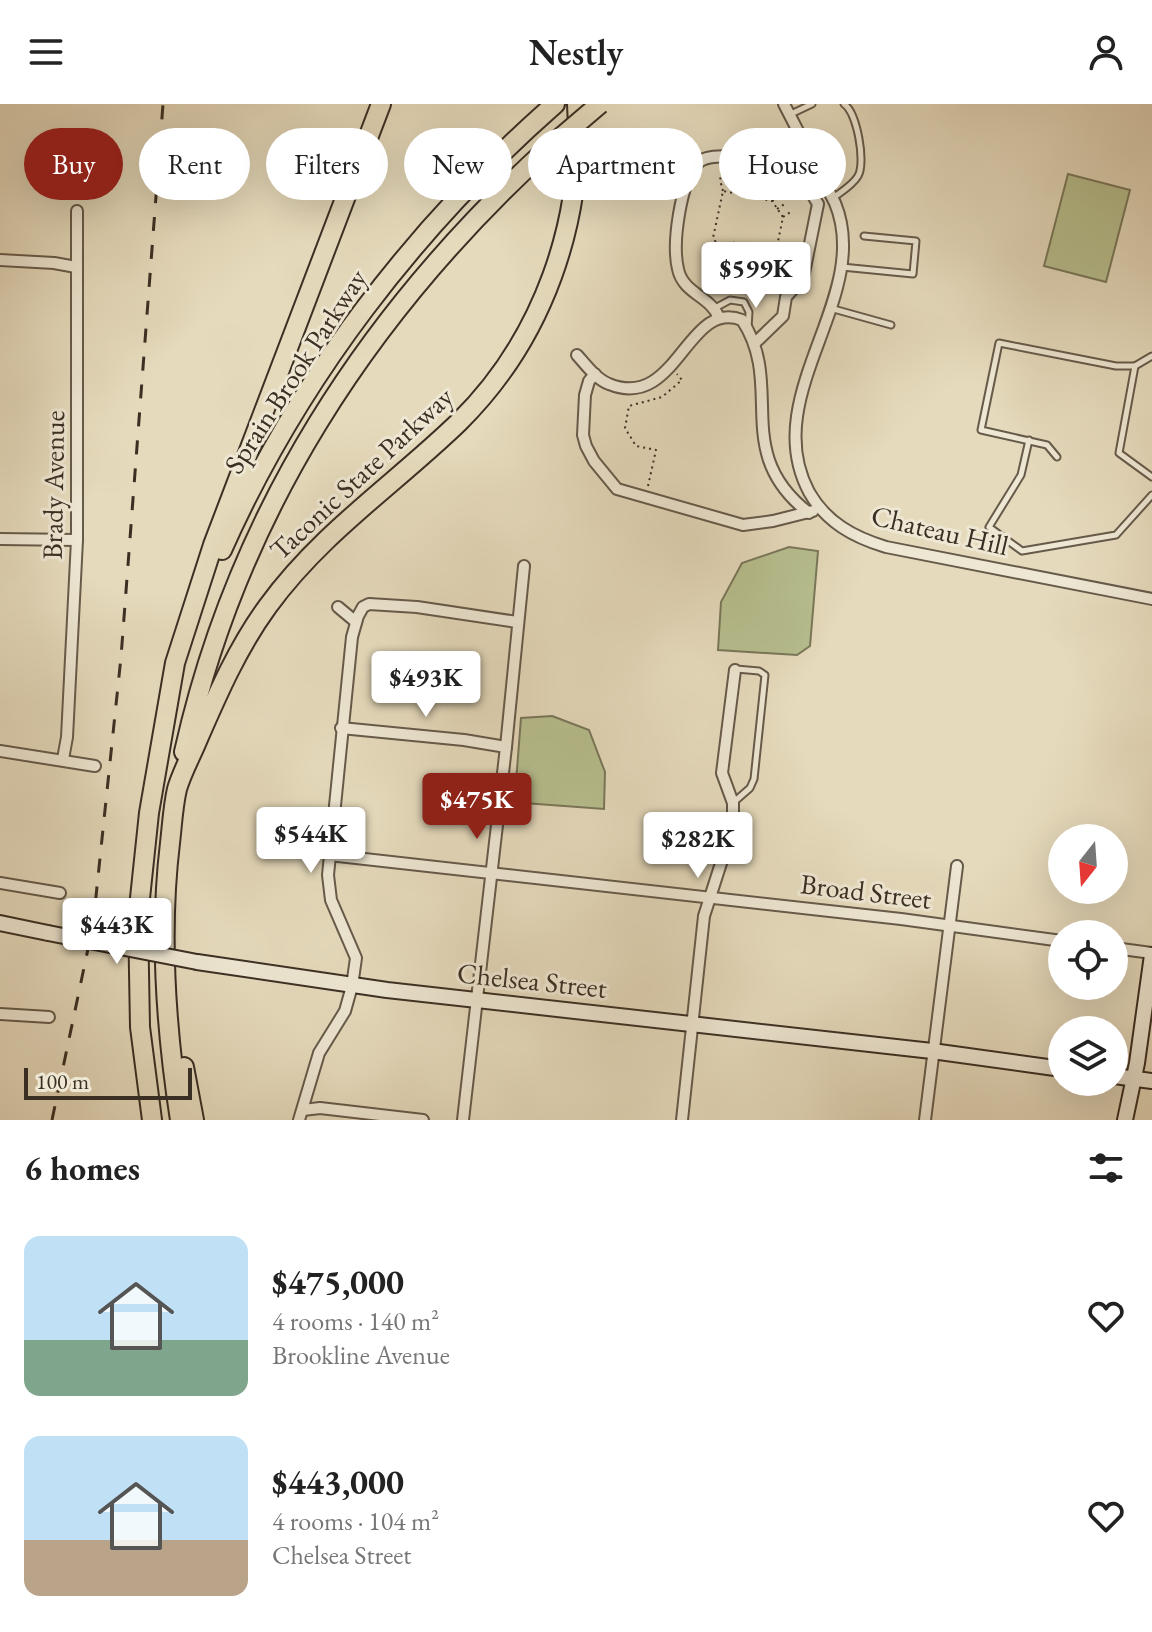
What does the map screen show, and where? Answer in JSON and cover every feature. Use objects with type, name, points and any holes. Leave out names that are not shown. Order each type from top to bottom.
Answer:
[{"type":"highway","points":[[152,1120],[138,991],[138,917],[156,767],[175,663],[194,596],[381,104]]},
{"type":"highway","name":"Taconic State Parkway","points":[[180,1120],[166,970],[166,886],[177,790],[223,681],[277,593],[319,545],[459,422],[520,345],[548,288],[569,222],[577,163],[577,104]]},
{"type":"highway","name":"Sprain Brook Parkway","points":[[177,790],[195,703],[216,631],[254,538],[292,464],[360,360],[412,291],[466,230],[546,150],[600,104]]},
{"type":"highway","name":"Sprain Brook Parkway","points":[[156,767],[181,667],[210,580],[243,506],[288,424],[360,315],[401,261],[456,199],[549,110]]},
{"type":"highway","points":[[166,970],[194,1120]]},
{"type":"highway","points":[[144,1120],[147,1088]]},
{"type":"street","name":"Chateau Hill","points":[[787,109],[797,128]]},
{"type":"street","points":[[755,343],[783,316],[786,297],[803,278],[818,204],[799,174],[789,169],[735,156],[705,158],[697,164],[682,197],[677,268],[683,286],[717,313],[742,320],[748,329],[761,367],[761,419],[770,466],[788,494],[813,510]]},
{"type":"street","name":"Chateau Hill","points":[[834,200],[842,219],[845,243],[842,267],[801,397],[795,427],[796,452],[813,510],[851,534],[886,547],[1152,599]]},
{"type":"street","name":"Brady Avenue","points":[[63,759],[67,737],[77,540],[77,211]]},
{"type":"street","points":[[0,260],[76,267]]},
{"type":"street","points":[[577,355],[607,384],[642,388],[657,381],[717,313]]},
{"type":"street","points":[[595,374],[589,381],[585,395],[583,435],[594,461],[617,489],[743,525],[813,510]]},
{"type":"street","points":[[0,539],[77,540]]},
{"type":"street","points":[[463,1120],[524,566]]},
{"type":"street","points":[[301,1115],[319,1053],[345,1011],[356,958],[331,900],[329,855],[341,728],[356,622],[363,607],[369,604],[417,607],[517,622]]},
{"type":"street","points":[[338,607],[356,622]]},
{"type":"street","points":[[682,1120],[704,916],[733,826],[733,803],[722,773],[735,670]]},
{"type":"street","points":[[341,728],[506,747]]},
{"type":"street","points":[[0,751],[95,766]]},
{"type":"street","name":"Broad Street","points":[[329,855],[949,925],[1048,939]]},
{"type":"street","points":[[925,1120],[957,866]]},
{"type":"street","points":[[0,883],[60,893]]},
{"type":"street","name":"Chelsea Street","points":[[0,923],[197,962],[352,986],[932,1051],[1048,1067]]},
{"type":"street","points":[[1125,1120],[1152,954],[1128,950]]},
{"type":"street","points":[[0,1014],[49,1017]]},
{"type":"street","points":[[1128,1078],[1152,1081]]},
{"type":"street","points":[[301,1115],[320,1108],[423,1120]]},
{"type":"lane","points":[[787,109],[812,104]]},
{"type":"lane","points":[[844,104],[855,116],[861,166],[858,176],[846,187]]},
{"type":"lane","points":[[842,267],[913,274],[916,241],[864,236]]},
{"type":"lane","points":[[717,313],[730,300],[744,302],[749,312],[748,329]]},
{"type":"lane","points":[[829,308],[891,325]]},
{"type":"lane","points":[[1057,457],[1047,445],[981,430],[999,343],[1116,366],[1135,366],[1152,354]]},
{"type":"lane","points":[[1135,366],[1119,453],[1152,477]]},
{"type":"lane","points":[[1029,440],[1021,475],[989,527],[1022,551],[1116,535],[1152,495]]},
{"type":"lane","points":[[733,803],[745,795],[754,779],[765,675],[759,671],[735,670]]},
{"type":"path","points":[[721,200],[713,238],[720,248],[730,242],[776,251]]},
{"type":"path","points":[[767,200],[772,201],[783,217]]},
{"type":"path","points":[[777,209],[786,203]]},
{"type":"path","points":[[792,211],[783,217],[776,251],[780,267],[799,270]]},
{"type":"path","points":[[712,277],[719,285],[749,291],[778,287],[787,289]]},
{"type":"path","points":[[646,497],[656,450],[636,446],[625,428],[629,406],[650,402],[672,390],[682,380],[677,370]]},
{"type":"green space","points":[[1068,174],[1130,190],[1106,282],[1044,266]]},
{"type":"green space","points":[[789,547],[818,551],[810,646],[797,655],[718,650],[721,602],[742,563]]},
{"type":"green space","points":[[552,716],[589,730],[605,772],[604,809],[524,803],[515,795],[521,718]]},
{"type":"railway","points":[[52,1120],[93,925],[121,657],[163,104]]}]
